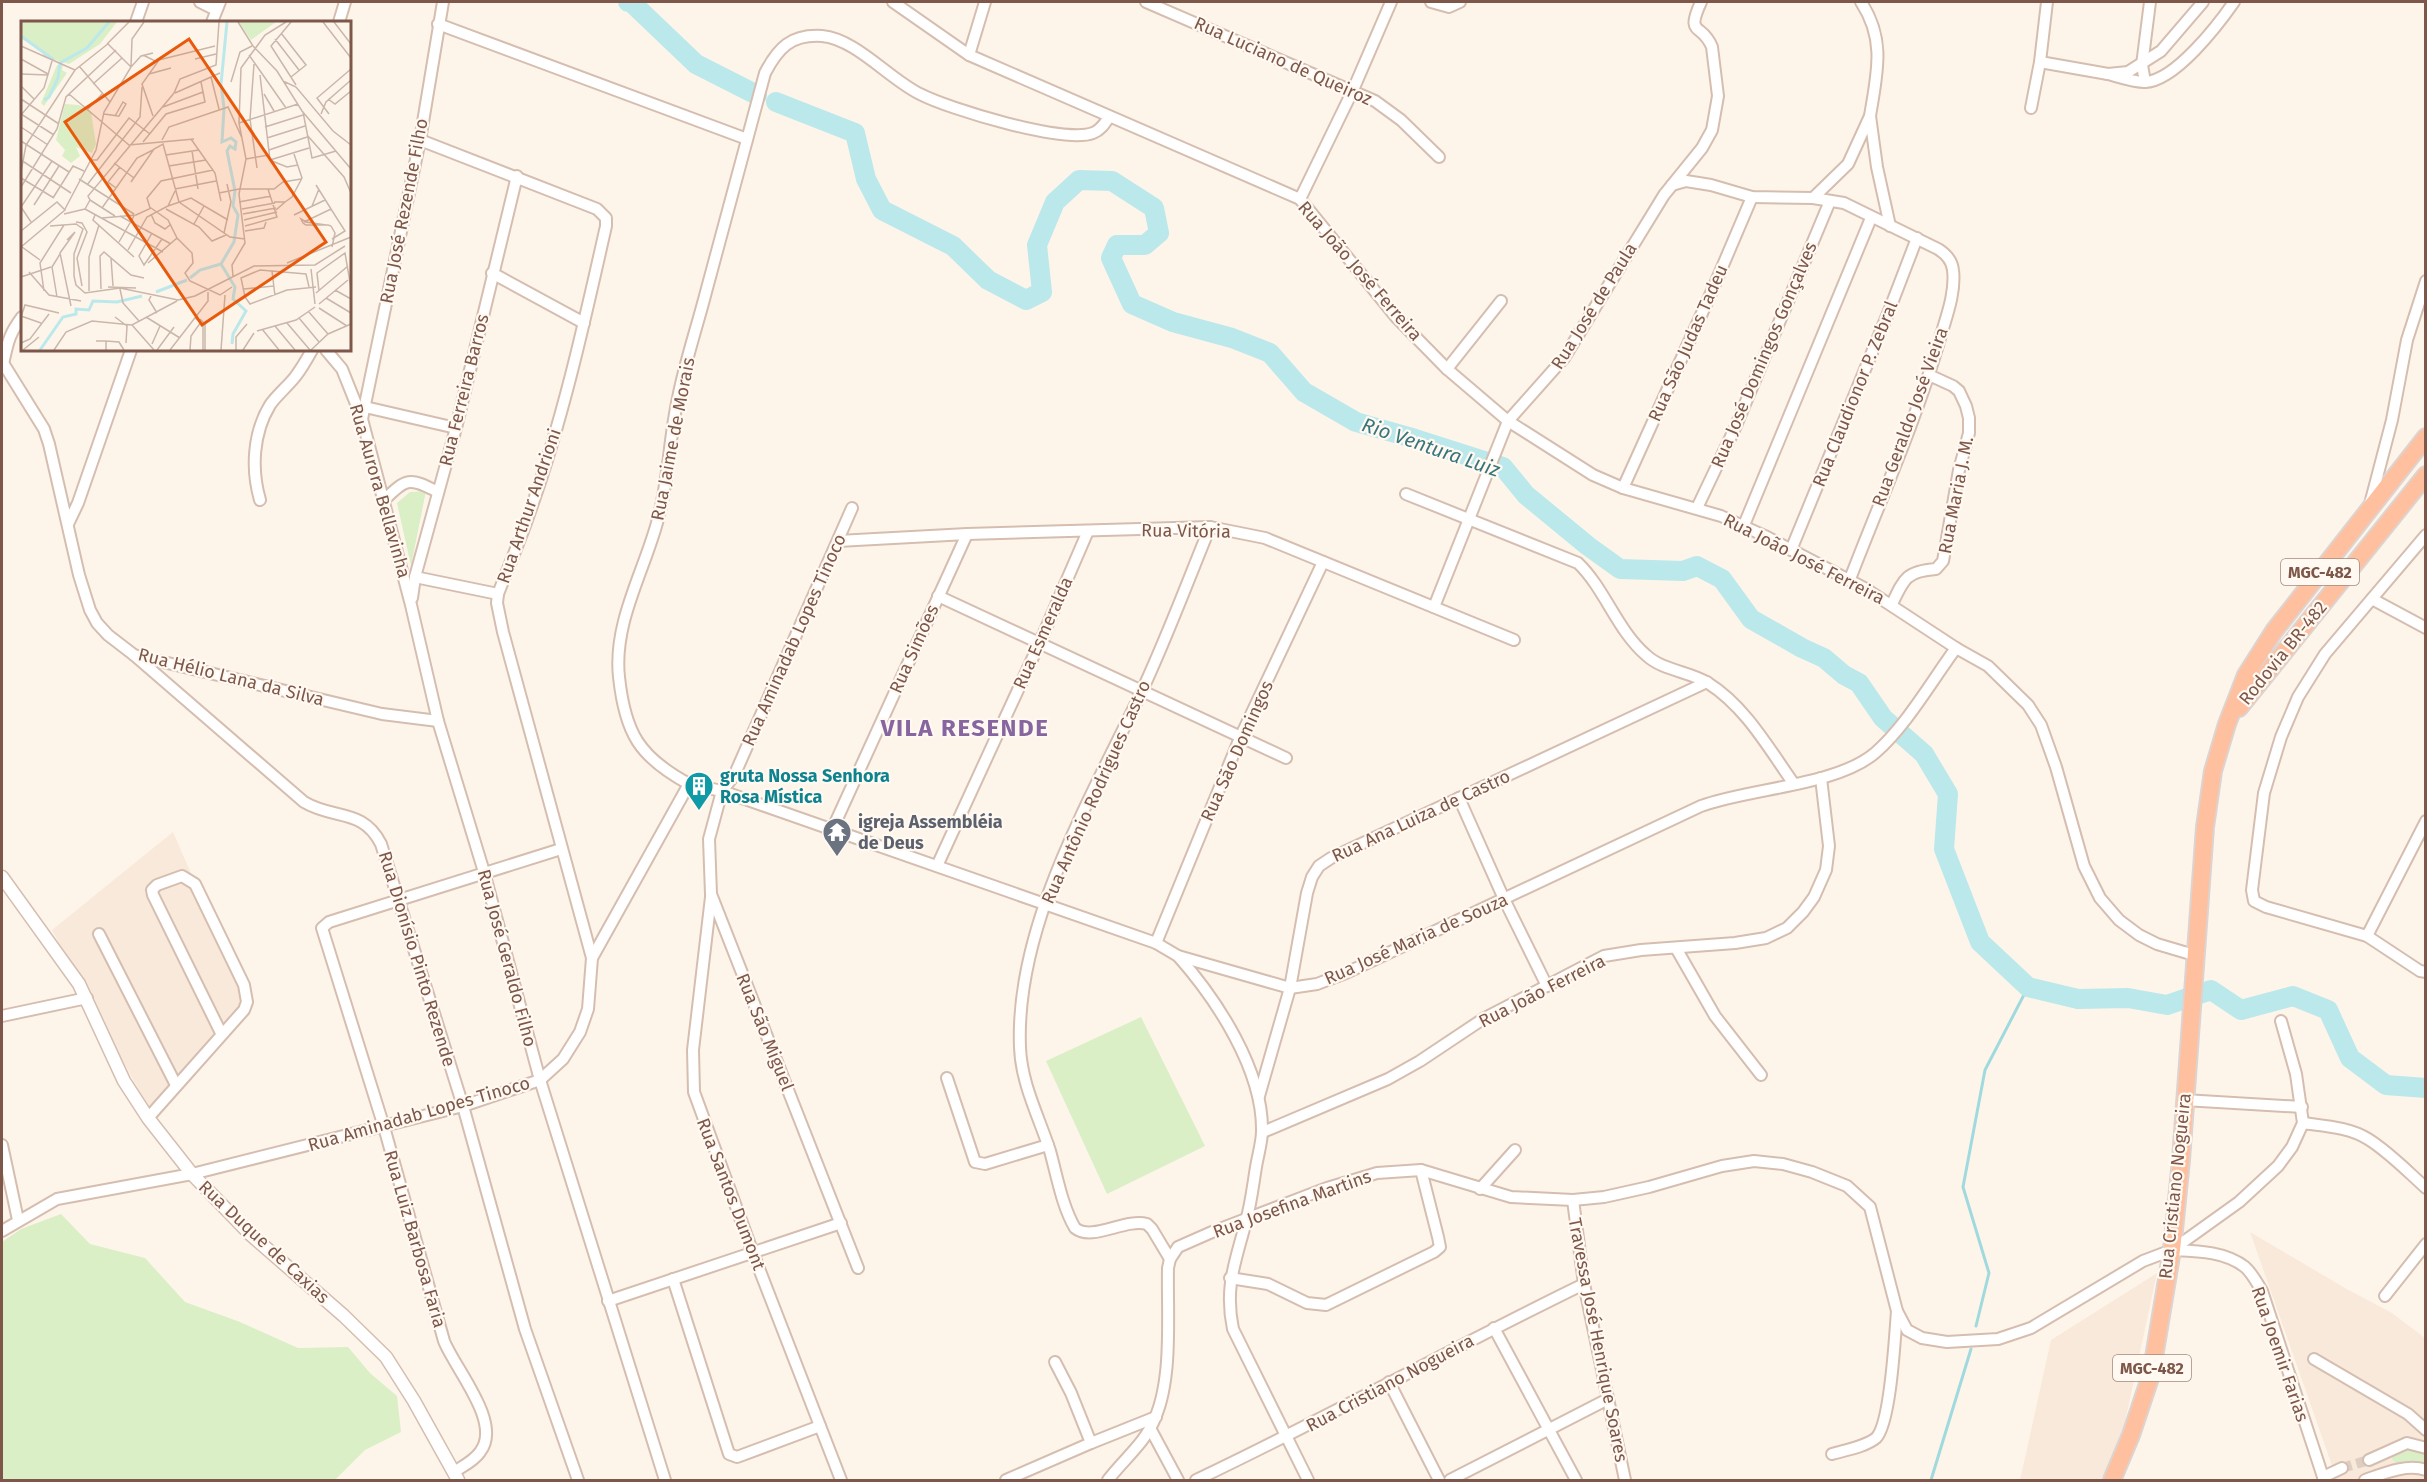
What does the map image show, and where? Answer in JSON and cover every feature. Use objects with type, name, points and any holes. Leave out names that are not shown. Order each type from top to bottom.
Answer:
[{"type":"highway","name":"Rodovia BR-482","points":[[2189,1027],[2205,827],[2213,771],[2246,675],[2274,631],[2426,436]]},
{"type":"highway","name":"Rodovia BR-482","points":[[2230,718],[2426,475]]},
{"type":"highway","name":"Rua Cristiano Nogueira","points":[[2112,1480],[2131,1435],[2151,1375],[2172,1250],[2181,1160],[2189,1027]]},
{"type":"street","points":[[136,21],[143,2]]},
{"type":"street","points":[[200,2],[218,6],[213,21]]},
{"type":"street","points":[[339,21],[345,2]]},
{"type":"street","name":"Rua José Rezende Filho","points":[[362,419],[420,140],[443,2]]},
{"type":"street","name":"Rua João José Ferreira","points":[[893,2],[969,55],[1300,199],[1381,300],[1447,369],[1508,421],[1575,465],[1623,488],[1697,508],[1744,525],[1850,579],[1892,604],[1956,648],[1988,666],[2028,705],[2041,725],[2056,767],[2084,866],[2100,898],[2119,920],[2139,936],[2194,955]]},
{"type":"street","points":[[969,55],[985,2]]},
{"type":"street","name":"Rua Luciano de Queiroz","points":[[1146,2],[1353,90],[1389,110],[1439,157]]},
{"type":"street","points":[[1300,199],[1353,90],[1391,2]]},
{"type":"street","points":[[1431,2],[1449,7],[1461,2]]},
{"type":"street","name":"Rua José de Paula","points":[[1434,607],[1508,421],[1564,358],[1672,185],[1708,139],[1712,130],[1718,106],[1718,86],[1710,42],[1694,26],[1693,21],[1701,2]]},
{"type":"street","points":[[1813,198],[1848,164],[1870,116],[1878,67],[1877,40],[1874,26],[1861,2]]},
{"type":"street","points":[[2031,108],[2040,62],[2047,2]]},
{"type":"street","points":[[2145,82],[2142,65],[2150,2]]},
{"type":"street","points":[[2108,74],[2128,72],[2161,51],[2203,2]]},
{"type":"street","points":[[2040,62],[2145,82],[2166,75],[2179,65],[2234,2]]},
{"type":"street","points":[[438,24],[747,139]]},
{"type":"street","name":"Rua Jaime de Morais","points":[[689,784],[651,760],[638,742],[627,721],[622,698],[618,674],[619,652],[630,602],[658,522],[678,396],[765,73],[774,56],[787,42],[805,36],[824,36],[842,42],[897,81],[920,94],[1011,125],[1084,135],[1099,130],[1109,117]]},
{"type":"street","points":[[1870,116],[1876,168],[1890,226]]},
{"type":"street","points":[[420,140],[517,176]]},
{"type":"street","name":"Rua Arthur Andrioni","points":[[517,176],[597,209],[604,215],[606,226],[584,323],[557,425],[529,516],[498,594],[498,612],[503,632],[592,958]]},
{"type":"street","name":"Rua Ferreira Barros","points":[[411,605],[415,577],[456,428],[517,176]]},
{"type":"street","name":"Rua Geraldo José Vieira","points":[[1672,185],[1686,181],[1752,196],[1813,198],[1844,203],[1947,255],[1953,270],[1949,309],[1929,375],[1850,579]]},
{"type":"street","name":"Rua São Judas Tadeu","points":[[1623,488],[1752,196]]},
{"type":"street","name":"Rua José Domingos Gonçalves","points":[[1697,508],[1736,428],[1830,201]]},
{"type":"street","points":[[1744,525],[1871,218]]},
{"type":"street","name":"Rua Claudionor P. Zebral","points":[[1791,550],[1865,372],[1917,238]]},
{"type":"street","points":[[492,273],[584,323]]},
{"type":"street","points":[[2370,507],[2392,420],[2407,340],[2426,281]]},
{"type":"street","points":[[1447,369],[1501,301]]},
{"type":"street","points":[[2,365],[11,332],[21,318]]},
{"type":"street","points":[[68,524],[78,503],[130,351]]},
{"type":"street","points":[[260,500],[254,481],[254,454],[260,427],[270,405],[294,378],[311,351]]},
{"type":"street","name":"Rua Aurora Bellavinha","points":[[327,351],[342,369],[362,419],[411,605]]},
{"type":"street","name":"Rua Hélio Lana da Silva","points":[[2,365],[44,429],[79,575],[90,610],[108,635],[134,655],[382,714],[438,721]]},
{"type":"street","name":"Rua Maria J. M.","points":[[1892,604],[1909,574],[1936,569],[1943,561],[1959,470],[1969,433],[1966,406],[1959,391],[1929,375]]},
{"type":"street","points":[[365,407],[456,428]]},
{"type":"street","points":[[384,500],[399,486],[410,480],[417,481],[438,492]]},
{"type":"street","points":[[1406,494],[1568,557],[1578,563],[1593,577],[1628,633],[1645,655],[1666,667],[1707,682],[1724,694],[1741,710],[1794,784]]},
{"type":"street","name":"Rua Aminadab Lopes Tinoco","points":[[722,791],[740,765],[852,508]]},
{"type":"street","name":"Rua Vitória","points":[[838,541],[967,534],[1210,527],[1265,538],[1514,640]]},
{"type":"street","name":"Rua Antônio Rodrigues Castro","points":[[1170,1259],[1147,1224],[1134,1223],[1086,1233],[1075,1228],[1026,1082],[1020,1050],[1022,991],[1045,904],[1080,821],[1141,693],[1210,527]]},
{"type":"street","name":"Rua Esmeralda","points":[[937,866],[1040,642],[1088,531]]},
{"type":"street","name":"Rua Simões","points":[[832,830],[967,534]]},
{"type":"street","points":[[2426,535],[2325,654],[2298,697],[2281,737],[2264,793],[2252,890],[2254,901],[2266,907],[2367,936],[2420,971],[2426,972]]},
{"type":"street","name":"Rua São Domingos","points":[[1156,943],[1240,738],[1323,562]]},
{"type":"street","points":[[415,577],[498,594]]},
{"type":"street","points":[[938,596],[1040,642],[1141,693],[1286,758]]},
{"type":"street","points":[[2372,599],[2426,628]]},
{"type":"street","name":"Rua José Geraldo Filho","points":[[411,605],[438,721],[484,872],[540,1080],[665,1480]]},
{"type":"street","name":"Rua José Maria de Souza","points":[[722,791],[1156,943],[1179,956],[1290,988],[1317,984],[1346,973],[1701,806],[1725,797],[1821,778],[1858,763],[1874,754],[1889,737],[1956,648]]},
{"type":"street","name":"Rua Dionísio Pinto Rezende","points":[[134,655],[304,802],[324,812],[365,822],[375,831],[463,1106],[525,1329],[578,1480]]},
{"type":"street","name":"Rua Ana Luiza de Castro","points":[[1259,1096],[1290,988],[1307,893],[1312,877],[1319,866],[1331,858],[1707,682]]},
{"type":"street","name":"Rua João Ferreira","points":[[1263,1132],[1388,1079],[1420,1061],[1483,1019],[1604,956],[1641,950],[1735,944],[1766,938],[1787,928],[1814,897],[1826,870],[1829,846],[1821,778]]},
{"type":"street","points":[[689,784],[722,791]]},
{"type":"street","name":"Rua Aminadab Lopes Tinoco","points":[[2,1231],[57,1199],[192,1174],[384,1127],[463,1106],[540,1080],[563,1059],[580,1032],[588,1009],[592,958],[689,784]]},
{"type":"street","name":"Rua São Miguel","points":[[722,791],[709,839],[711,894],[858,1268]]},
{"type":"street","points":[[1459,798],[1504,900],[1547,986]]},
{"type":"street","points":[[2367,936],[2426,821]]},
{"type":"street","points":[[398,901],[561,849]]},
{"type":"street","points":[[148,1118],[221,1033],[244,1010],[247,994],[195,884],[182,876],[157,885],[154,887],[153,895],[221,1033]]},
{"type":"street","name":"Rua Duque de Caxias","points":[[2,877],[87,998],[124,1081],[148,1118],[192,1174],[270,1253],[344,1316],[386,1357],[414,1401],[456,1476]]},
{"type":"street","name":"Rua Santos Dumont","points":[[711,894],[693,1050],[694,1092],[753,1253],[841,1480]]},
{"type":"street","name":"Rua Luiz Barbosa Faria","points":[[398,901],[329,922],[322,928],[322,932],[384,1127],[444,1341],[454,1365],[474,1396],[487,1428],[486,1442],[482,1451],[456,1476]]},
{"type":"street","points":[[99,934],[176,1085]]},
{"type":"street","points":[[1676,948],[1715,1016],[1761,1075]]},
{"type":"street","points":[[1179,956],[1199,979],[1221,1014],[1245,1059],[1259,1096],[1263,1132],[1247,1219],[1230,1278],[1230,1313],[1233,1329],[1308,1480]]},
{"type":"street","points":[[2,1016],[87,998]]},
{"type":"street","name":"Rua Josefina Martins","points":[[1170,1259],[1178,1247],[1327,1188],[1377,1173],[1421,1170],[1511,1197],[1573,1200],[1604,1197],[1722,1166],[1754,1161],[1783,1164],[1812,1172],[1847,1186],[1870,1207],[1897,1311],[1907,1330],[1922,1338],[1947,1342],[1998,1339],[2031,1328],[2143,1260],[2172,1250],[2258,1185],[2278,1166],[2292,1147],[2303,1123],[2302,1107],[2282,1022]]},
{"type":"street","points":[[947,1078],[975,1162],[985,1164],[1048,1145]]},
{"type":"street","points":[[2184,1100],[2302,1107]]},
{"type":"street","points":[[2303,1123],[2348,1131],[2367,1138],[2426,1188]]},
{"type":"street","points":[[2,1145],[18,1220]]},
{"type":"street","points":[[1480,1189],[1515,1150]]},
{"type":"street","points":[[1230,1278],[1268,1284],[1307,1303],[1326,1305],[1434,1252],[1440,1247],[1421,1170]]},
{"type":"street","name":"Travessa José Henrique Soares","points":[[1573,1200],[1584,1284],[1625,1480]]},
{"type":"street","points":[[608,1301],[841,1223]]},
{"type":"street","points":[[2385,1296],[2426,1244]]},
{"type":"street","name":"Rua Joemir Farias","points":[[2172,1250],[2206,1251],[2245,1267],[2253,1276],[2262,1291],[2323,1479]]},
{"type":"street","points":[[1108,1480],[1150,1428],[1156,1417],[1164,1381],[1168,1341],[1170,1259]]},
{"type":"street","points":[[673,1279],[729,1454],[737,1457],[820,1426]]},
{"type":"street","name":"Rua Cristiano Nogueira","points":[[1196,1480],[1287,1437],[1389,1382],[1584,1284]]},
{"type":"street","points":[[1832,1454],[1872,1441],[1880,1432],[1892,1373],[1897,1311]]},
{"type":"street","points":[[1494,1328],[1576,1480]]},
{"type":"street","points":[[2314,1359],[2408,1414],[2426,1430]]},
{"type":"street","points":[[1055,1362],[1071,1392],[1091,1443]]},
{"type":"street","points":[[1389,1382],[1439,1480]]},
{"type":"street","points":[[1450,1480],[1608,1400]]},
{"type":"street","points":[[1006,1480],[1156,1417]]},
{"type":"street","points":[[1150,1428],[1178,1480]]},
{"type":"street","points":[[2369,1460],[2407,1443],[2426,1448]]},
{"type":"street","points":[[2381,1454],[2385,1473]]},
{"type":"street","points":[[2323,1479],[2342,1468]]},
{"type":"street","points":[[2365,1480],[2385,1473],[2401,1475],[2412,1468],[2426,1470]]},
{"type":"shaded area","points":[[173,832],[247,1002],[149,1109],[52,930]]},
{"type":"shaded area","points":[[2250,1232],[2392,1313],[2425,1338],[2425,1480],[2337,1480]]},
{"type":"shaded area","points":[[2157,1273],[2118,1455],[2100,1480],[2020,1480],[2051,1340]]},
{"type":"green space","points":[[426,491],[411,566],[397,503],[410,492]]},
{"type":"green space","points":[[1141,1017],[1205,1146],[1107,1194],[1046,1061]]},
{"type":"green space","points":[[61,1214],[90,1244],[145,1258],[185,1302],[240,1322],[298,1348],[348,1347],[370,1373],[397,1396],[401,1432],[365,1450],[335,1480],[2,1480],[2,1242],[21,1229]]},
{"type":"green space","points":[[2401,1446],[2425,1452],[2425,1467],[2397,1464],[2392,1459],[2393,1451]]},
{"type":"waterway","name":"Rio Ventura Luiz","points":[[628,2],[631,2],[696,64],[757,95]]},
{"type":"waterway","name":"Rio Ventura Luiz","points":[[776,102],[855,133],[866,179],[882,210],[953,246],[988,280],[1026,300],[1042,292],[1037,245],[1055,202],[1079,180],[1112,181],[1154,208],[1159,233],[1145,245],[1117,245],[1111,258],[1132,304],[1173,322],[1232,338],[1270,353],[1304,392],[1356,422],[1503,467],[1526,495],[1620,569],[1683,571],[1697,566],[1722,579],[1751,619],[1824,658],[1844,675],[1859,683],[1883,718],[1924,754],[1948,794],[1944,849],[1980,942],[2028,987],[2078,999],[2128,998],[2167,1005],[2211,990],[2241,1010],[2293,996],[2328,1010],[2350,1058],[2386,1085],[2426,1088]]},
{"type":"waterway","points":[[1976,1326],[1989,1273],[1963,1187],[1985,1070],[2028,987]]},
{"type":"waterway","points":[[1931,1480],[1971,1349]]},
{"type":"tunnel","points":[[2342,1468],[2369,1460]]},
{"type":"place","name":"gruta Nossa Senhora Rosa Mística","points":[[699,812]]},
{"type":"place","name":"igreja Assembléia de Deus","points":[[837,858]]},
{"type":"district","name":"VILA RESENDE","points":[[965,728]]}]
